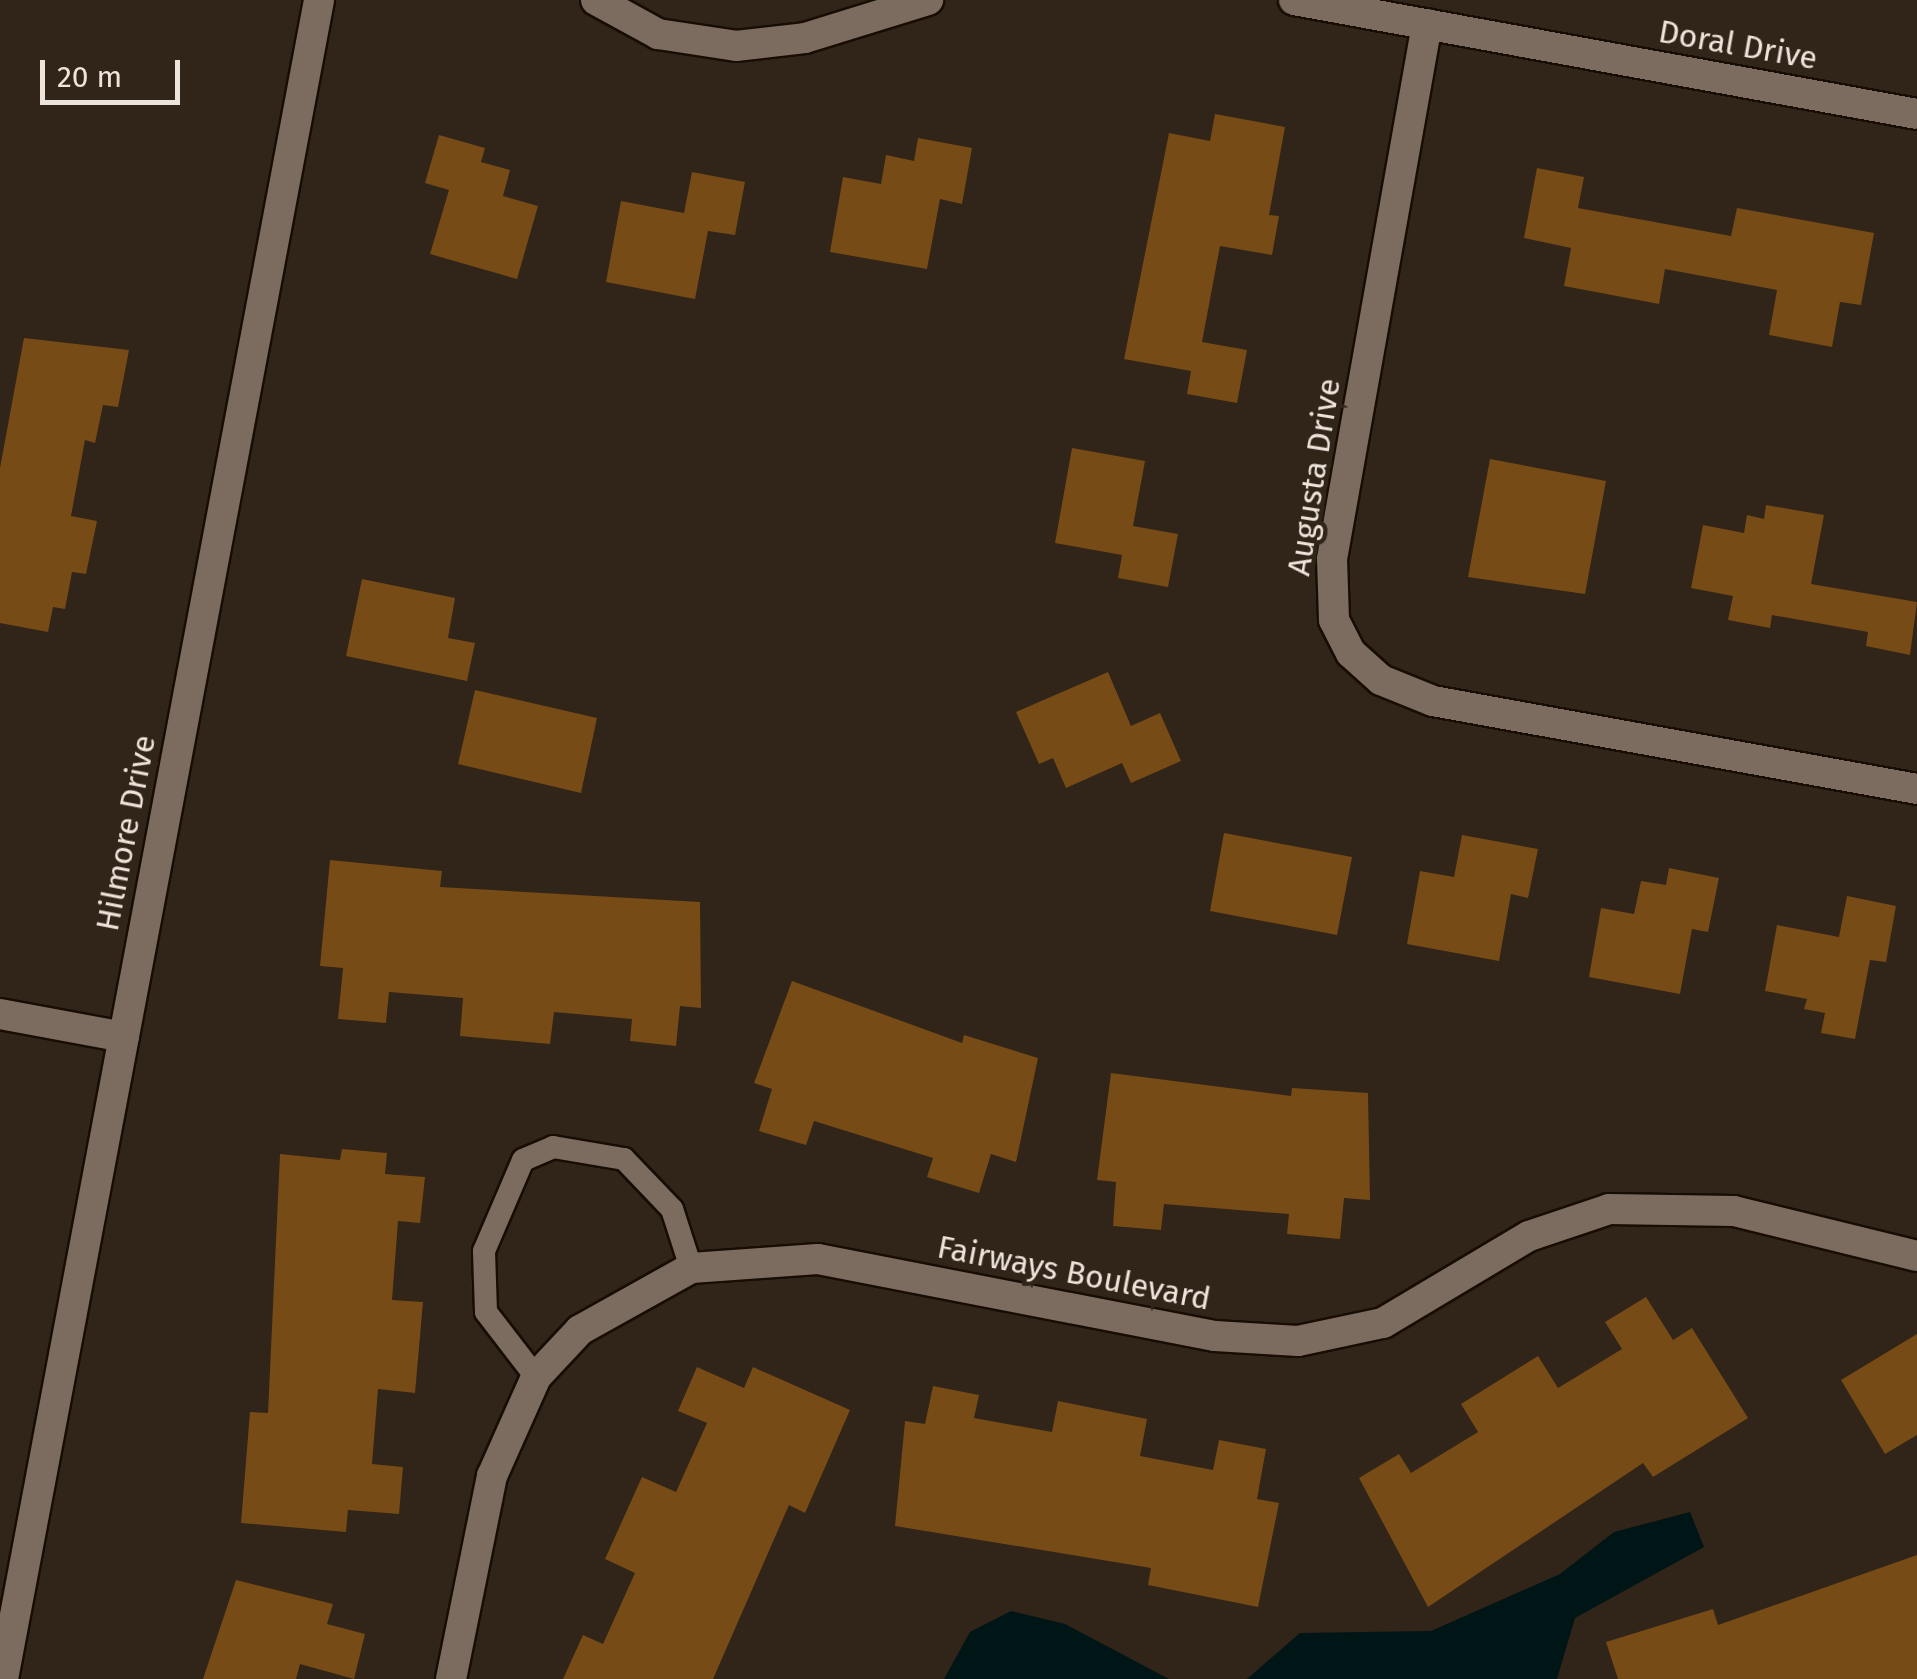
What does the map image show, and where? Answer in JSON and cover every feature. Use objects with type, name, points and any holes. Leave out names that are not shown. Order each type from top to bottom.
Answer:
[{"type":"street","name":"Hilmore Drive","points":[[3,1679],[319,0]]},
{"type":"street","points":[[596,0],[658,34],[736,46],[804,38],[928,0]]},
{"type":"street","name":"Doral Drive","points":[[1294,0],[1917,114]]},
{"type":"street","name":"Augusta Drive","points":[[1428,24],[1332,559],[1334,620],[1352,653],[1381,680],[1433,701],[1917,789]]},
{"type":"street","points":[[0,1014],[124,1037]]},
{"type":"street","name":"Fairways Boulevard","points":[[451,1679],[492,1476],[536,1377],[580,1330],[691,1268],[818,1259],[1215,1336],[1298,1341],[1384,1323],[1529,1236],[1609,1209],[1751,1214],[1917,1256]]},
{"type":"lane","points":[[536,1377],[486,1312],[484,1251],[522,1160],[552,1147],[624,1159],[672,1210],[691,1268]]},
{"type":"shaded area","points":[[1690,1512],[1704,1547],[1575,1618],[1557,1679],[1247,1679],[1300,1633],[1431,1631],[1560,1574],[1614,1532]]},
{"type":"shaded area","points":[[1011,1611],[1065,1624],[1169,1679],[944,1679],[970,1632]]},
{"type":"building","points":[[1215,114],[1285,127],[1269,215],[1279,216],[1272,255],[1220,246],[1202,342],[1247,350],[1237,403],[1187,394],[1191,371],[1124,359],[1169,133],[1210,141]]},
{"type":"building","points":[[439,135],[485,148],[481,162],[510,170],[503,196],[538,206],[517,279],[430,254],[449,190],[425,183]]},
{"type":"building","points":[[918,138],[972,148],[962,204],[940,199],[927,269],[830,252],[843,177],[881,184],[886,155],[914,161]]},
{"type":"building","points":[[1537,168],[1584,177],[1578,208],[1731,236],[1737,208],[1874,233],[1861,305],[1840,302],[1832,347],[1769,335],[1777,290],[1665,269],[1659,304],[1564,286],[1571,248],[1524,238]]},
{"type":"building","points":[[692,172],[745,182],[735,235],[708,231],[695,299],[606,282],[621,201],[684,213]]},
{"type":"building","points":[[24,338],[129,350],[118,407],[103,405],[95,443],[85,440],[71,516],[97,521],[86,574],[72,572],[65,609],[53,607],[48,632],[0,623],[0,468]]},
{"type":"building","points":[[1072,448],[1145,461],[1133,526],[1178,534],[1168,587],[1118,578],[1122,555],[1055,543]]},
{"type":"building","points":[[1490,459],[1606,481],[1585,594],[1468,577]]},
{"type":"building","points":[[1766,505],[1824,515],[1811,584],[1917,602],[1910,655],[1866,646],[1868,632],[1772,615],[1770,628],[1728,620],[1733,596],[1691,588],[1703,525],[1744,533],[1747,515],[1764,519]]},
{"type":"building","points":[[362,579],[455,598],[448,638],[475,643],[467,681],[346,656]]},
{"type":"building","points":[[1108,672],[1131,726],[1160,713],[1181,761],[1131,783],[1122,763],[1066,788],[1053,758],[1039,764],[1016,712]]},
{"type":"building","points":[[475,690],[597,718],[581,793],[458,764]]},
{"type":"building","points":[[1224,833],[1352,857],[1337,935],[1210,911]]},
{"type":"building","points":[[1462,835],[1538,849],[1528,898],[1511,894],[1499,961],[1407,944],[1420,871],[1454,877]]},
{"type":"building","points":[[330,860],[442,871],[440,887],[700,902],[701,1008],[680,1006],[676,1046],[630,1041],[632,1019],[554,1012],[550,1044],[460,1036],[463,998],[389,992],[386,1023],[338,1019],[343,968],[320,966]]},
{"type":"building","points":[[1669,868],[1719,878],[1708,932],[1692,929],[1680,994],[1589,977],[1601,908],[1634,914],[1641,881],[1666,885]]},
{"type":"building","points":[[1847,896],[1896,906],[1886,962],[1870,960],[1855,1039],[1821,1033],[1825,1013],[1804,1009],[1807,999],[1765,991],[1777,925],[1839,937]]},
{"type":"building","points":[[792,981],[962,1043],[964,1035],[1038,1058],[1016,1162],[991,1154],[979,1193],[927,1177],[933,1158],[814,1121],[806,1145],[759,1131],[772,1089],[754,1083]]},
{"type":"building","points":[[1111,1073],[1291,1096],[1292,1088],[1368,1093],[1370,1200],[1344,1198],[1340,1239],[1287,1234],[1289,1214],[1164,1204],[1161,1230],[1113,1226],[1116,1182],[1097,1180]]},
{"type":"building","points":[[342,1149],[387,1153],[385,1174],[425,1177],[420,1223],[398,1221],[392,1300],[423,1302],[415,1393],[378,1389],[372,1464],[403,1467],[399,1514],[348,1510],[346,1532],[241,1523],[250,1412],[268,1413],[280,1154],[340,1160]]},
{"type":"building","points":[[1646,1297],[1673,1340],[1692,1328],[1748,1418],[1653,1477],[1643,1463],[1428,1607],[1359,1478],[1399,1454],[1411,1473],[1478,1432],[1461,1404],[1538,1356],[1558,1388],[1622,1349],[1605,1322]]},
{"type":"building","points":[[1917,1334],[1917,1435],[1885,1454],[1841,1380]]},
{"type":"building","points":[[697,1367],[744,1388],[753,1367],[850,1410],[805,1513],[789,1505],[713,1679],[563,1679],[583,1635],[603,1644],[635,1573],[605,1559],[642,1477],[676,1492],[707,1423],[678,1411]]},
{"type":"building","points":[[933,1386],[979,1395],[974,1418],[1052,1432],[1058,1401],[1147,1419],[1140,1456],[1213,1470],[1219,1440],[1266,1449],[1257,1499],[1279,1503],[1258,1607],[1148,1585],[1151,1568],[895,1526],[905,1421],[925,1424]]},
{"type":"building","points":[[1917,1555],[1917,1679],[1618,1679],[1606,1642],[1713,1609],[1718,1625]]},
{"type":"building","points":[[236,1580],[333,1604],[327,1624],[365,1634],[354,1679],[300,1664],[296,1679],[203,1679]]}]
